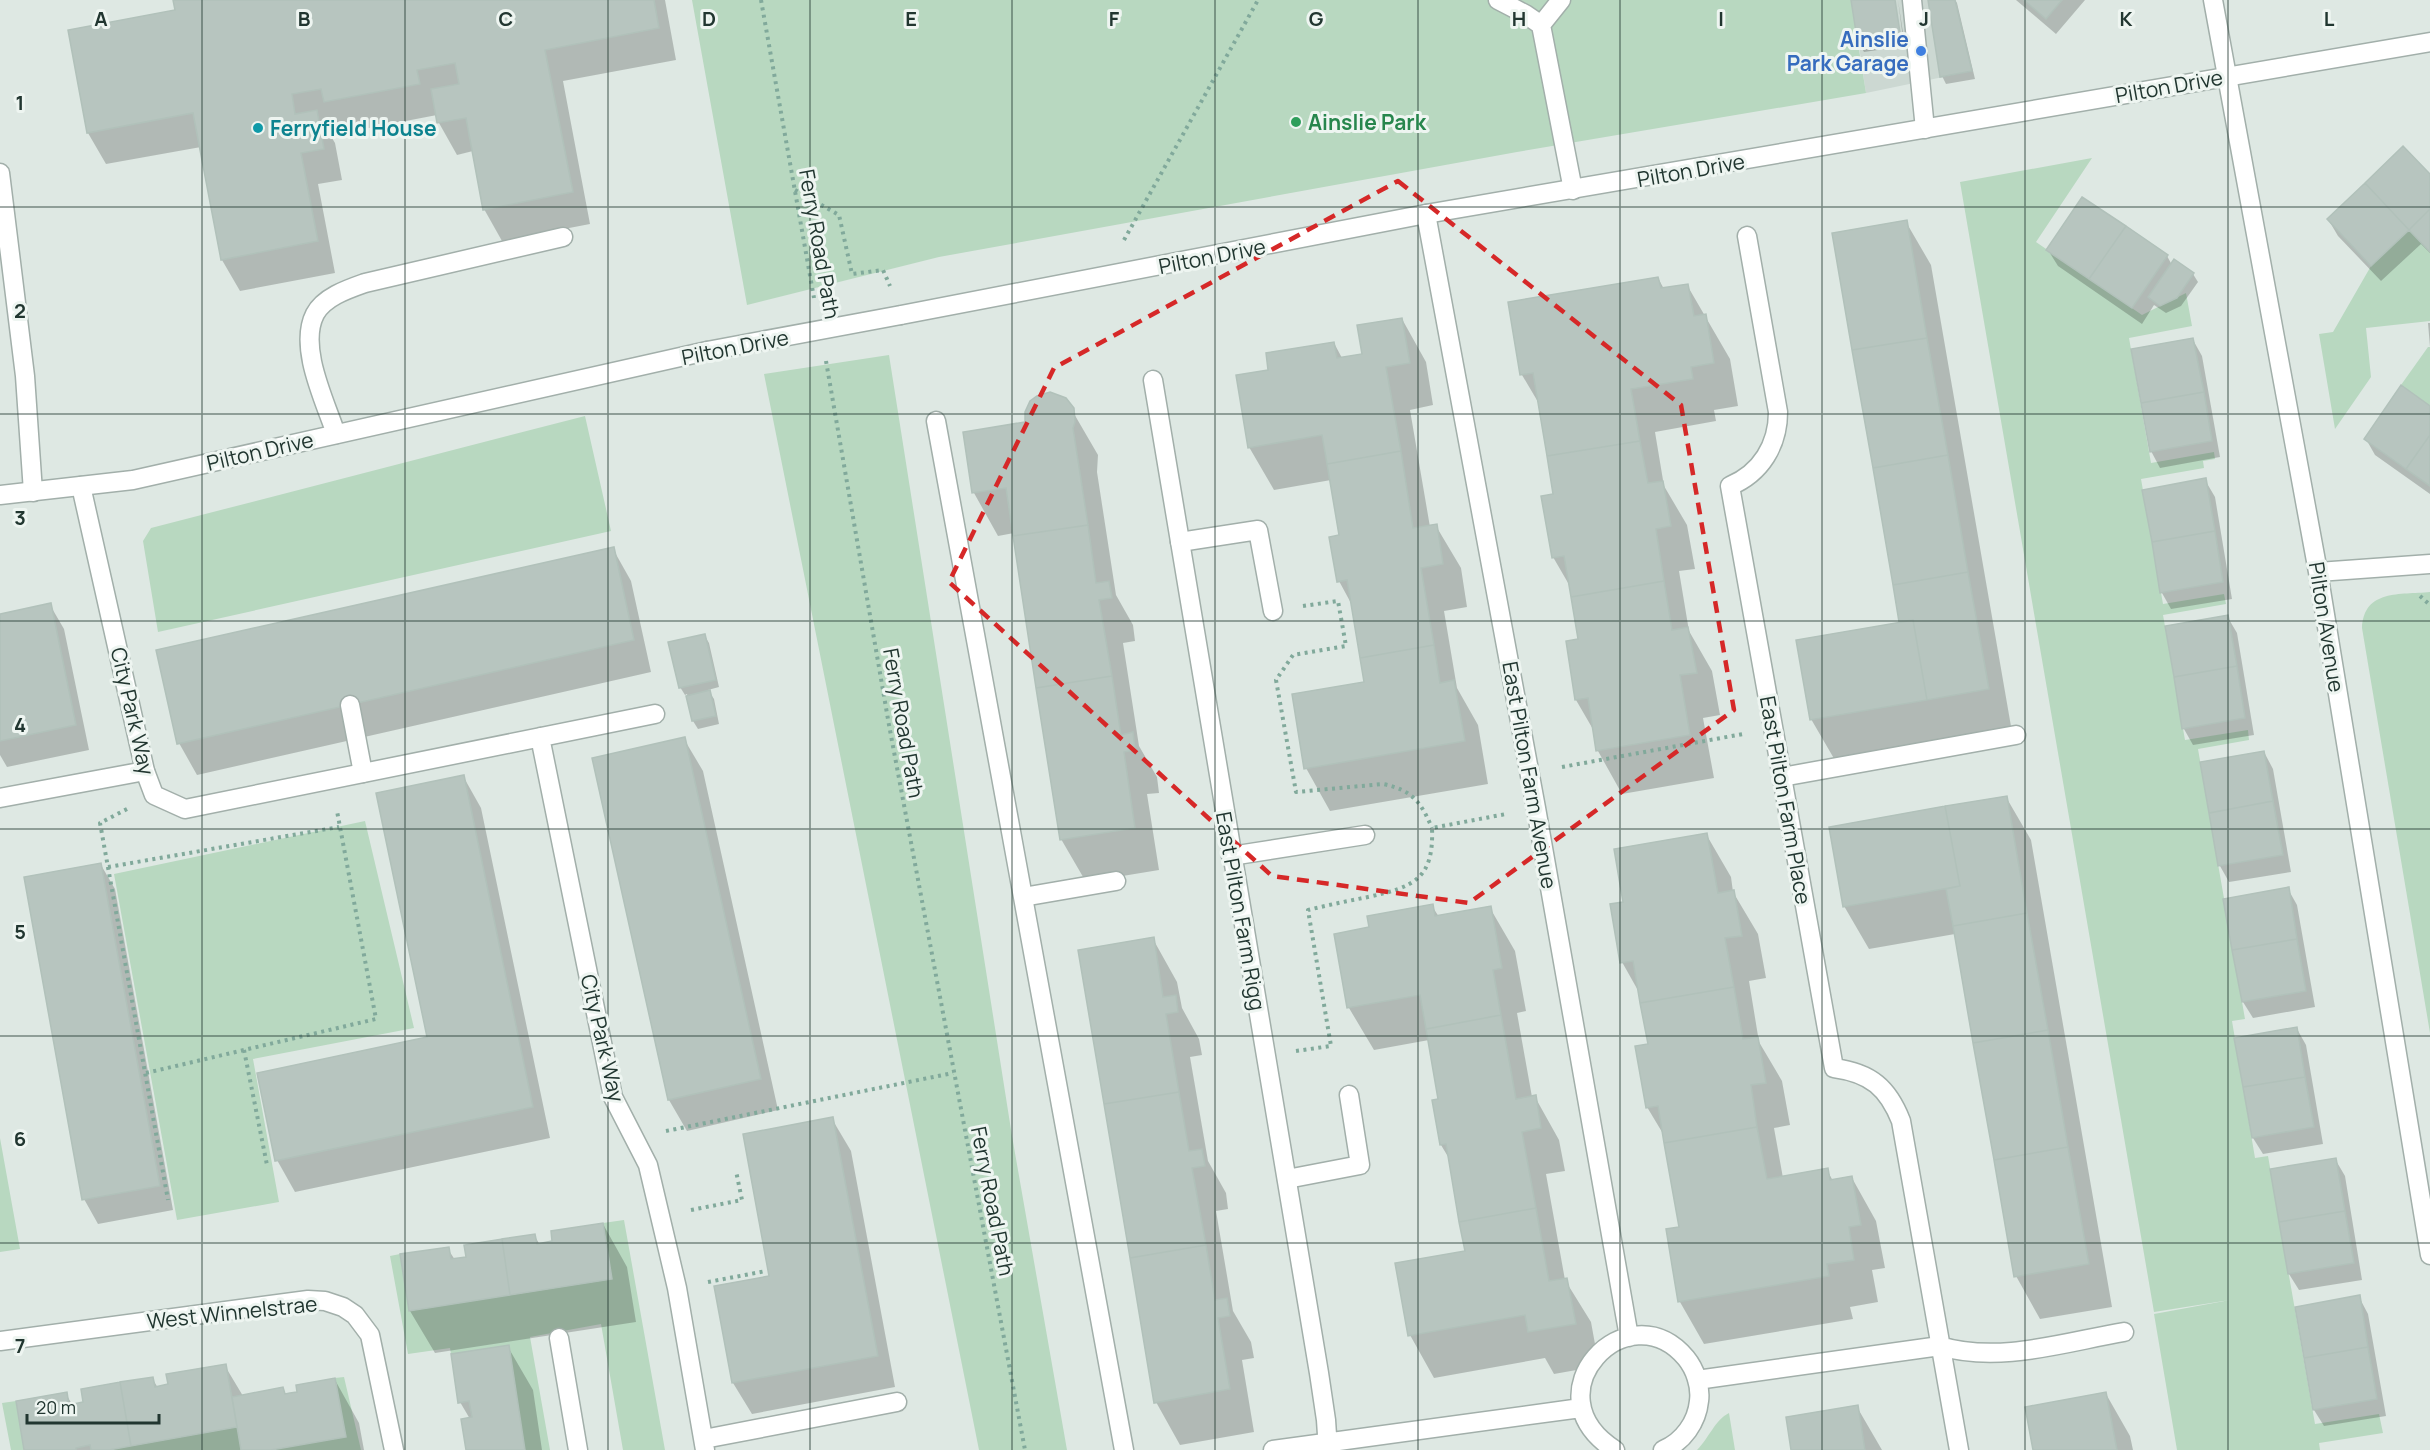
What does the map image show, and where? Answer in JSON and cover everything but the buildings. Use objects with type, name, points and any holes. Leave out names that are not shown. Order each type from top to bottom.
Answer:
[{"type":"street","points":[[1498,0],[1541,25],[1573,190]]},
{"type":"street","points":[[1541,25],[1561,0]]},
{"type":"street","points":[[1912,0],[1925,129]]},
{"type":"street","name":"Pilton Avenue","points":[[2213,0],[2318,572],[2430,1255]]},
{"type":"street","name":"Pilton Drive","points":[[0,495],[134,480],[707,351],[1426,214],[2430,42]]},
{"type":"street","points":[[0,173],[25,376],[33,492]]},
{"type":"street","name":"East Pilton Farm Avenue","points":[[1426,214],[1530,773],[1629,1336]]},
{"type":"street","name":"East Pilton Farm Place","points":[[1747,236],[1778,423],[1776,435],[1766,457],[1750,474],[1730,486],[1834,1068],[1849,1070],[1885,1089],[1901,1122],[1940,1346]]},
{"type":"street","points":[[336,434],[310,356],[309,333],[316,313],[326,302],[346,290],[365,283],[563,237]]},
{"type":"street","name":"East Pilton Farm Rigg","points":[[1153,380],[1231,856],[1287,1179],[1326,1420],[1327,1446]]},
{"type":"street","points":[[936,421],[1124,1450]]},
{"type":"street","name":"City Park Way","points":[[81,486],[145,771],[154,795],[185,809],[655,714]]},
{"type":"street","points":[[1180,542],[1258,530],[1273,611]]},
{"type":"street","points":[[2318,572],[2430,564]]},
{"type":"street","points":[[350,705],[363,773]]},
{"type":"street","points":[[1782,777],[2016,735]]},
{"type":"street","name":"City Park Way","points":[[540,737],[613,1097],[648,1165],[677,1288],[704,1445],[897,1402]]},
{"type":"street","points":[[0,798],[145,771]]},
{"type":"street","points":[[1231,856],[1365,835]]},
{"type":"street","points":[[1023,897],[1116,881]]},
{"type":"street","points":[[1287,1179],[1360,1165],[1349,1095]]},
{"type":"street","name":"West Winnelstrae","points":[[0,1341],[308,1300],[325,1301],[343,1307],[355,1315],[370,1335],[394,1450]]},
{"type":"street","points":[[1697,1380],[1940,1346],[1956,1350],[2009,1353],[2124,1332]]},
{"type":"street","points":[[1615,1450],[1600,1440],[1588,1426],[1581,1408],[1580,1389],[1585,1371],[1596,1355],[1611,1343],[1629,1336],[1647,1336],[1664,1341],[1679,1350],[1690,1363],[1697,1380],[1700,1398],[1696,1417],[1686,1434],[1672,1446],[1663,1450]]},
{"type":"street","points":[[559,1338],[578,1450]]},
{"type":"street","points":[[1940,1346],[1959,1450]]},
{"type":"street","points":[[1273,1450],[1327,1446],[1581,1408]]},
{"type":"path","name":"Ferry Road Path","points":[[761,0],[815,302]]},
{"type":"path","points":[[1103,277],[1258,0]]},
{"type":"path","points":[[794,190],[839,215],[852,274],[883,270],[901,315]]},
{"type":"path","name":"Ferry Road Path","points":[[825,358],[889,725],[1025,1450]]},
{"type":"path","points":[[1266,1056],[1331,1046],[1308,910],[1398,891],[1413,882],[1430,862],[1433,849],[1432,828],[1424,807],[1413,796],[1397,787],[1383,784],[1296,792],[1276,680],[1293,655],[1346,646],[1338,601],[1273,611]]},
{"type":"path","points":[[1530,773],[1773,728]]},
{"type":"path","points":[[146,1073],[376,1019],[339,827],[333,780]]},
{"type":"path","points":[[154,795],[100,823],[168,1200]]},
{"type":"path","points":[[1432,828],[1536,808]]},
{"type":"path","points":[[108,867],[339,827]]},
{"type":"path","points":[[244,1050],[267,1165]]},
{"type":"path","points":[[634,1137],[953,1073]]},
{"type":"path","points":[[660,1216],[742,1200],[736,1171]]},
{"type":"path","points":[[677,1288],[766,1271]]},
{"type":"highlighted area","points":[[1398,181],[1681,405],[1734,710],[1469,903],[1272,876],[949,582],[1054,368]]},
{"type":"shaded area","points":[[1852,0],[1955,0],[1972,71],[1866,93]]},
{"type":"green space","name":"Ainslie Park","points":[[692,0],[1851,0],[1866,93],[1517,152],[939,257],[747,305]]},
{"type":"green space","points":[[2092,158],[2036,242],[2142,315],[2186,293],[2192,326],[2129,338],[2151,463],[2214,452],[2215,459],[2203,461],[2204,468],[2141,479],[2163,604],[2224,594],[2226,604],[2163,615],[2185,740],[2248,730],[2249,740],[2198,749],[2245,1019],[2232,1021],[2255,1158],[2268,1156],[2315,1424],[2379,1414],[2383,1433],[2319,1443],[2320,1450],[2177,1450],[2154,1314],[2230,1300],[2154,1312],[1960,182]]},
{"type":"green space","points":[[2409,230],[2430,252],[2430,321],[2366,328],[2371,377],[2335,429],[2319,334],[2333,332],[2371,266]]},
{"type":"green space","points":[[2430,347],[2430,406],[2401,385]]},
{"type":"green space","points":[[889,355],[1012,1136],[1067,1450],[979,1450],[764,374]]},
{"type":"green space","points":[[585,416],[611,531],[158,632],[143,541],[151,528]]},
{"type":"green space","points":[[2430,592],[2430,1033],[2362,628],[2364,615],[2376,600],[2396,594]]},
{"type":"green space","points":[[365,821],[414,1028],[253,1059],[279,1202],[177,1220],[114,874]]},
{"type":"green space","points":[[0,1138],[20,1249],[0,1252]]},
{"type":"green space","points":[[624,1220],[665,1450],[623,1450],[601,1324],[530,1337],[550,1450],[525,1450],[451,1354],[450,1348],[408,1354],[390,1256],[400,1254],[409,1311],[612,1279],[603,1223]]},
{"type":"green space","points":[[344,1377],[361,1450],[271,1450],[345,1437],[335,1378]]},
{"type":"green space","points":[[16,1401],[24,1450],[11,1450],[2,1403]]},
{"type":"green space","points":[[1729,1413],[1735,1450],[1697,1450],[1720,1420]]},
{"type":"green space","points":[[237,1427],[241,1450],[109,1450]]},
{"type":"place","name":"Ainslie Park Garage","points":[[1921,51]]},
{"type":"place","name":"Ainslie Park","points":[[1296,122]]},
{"type":"place","name":"Ferryfield House","points":[[258,128]]}]
